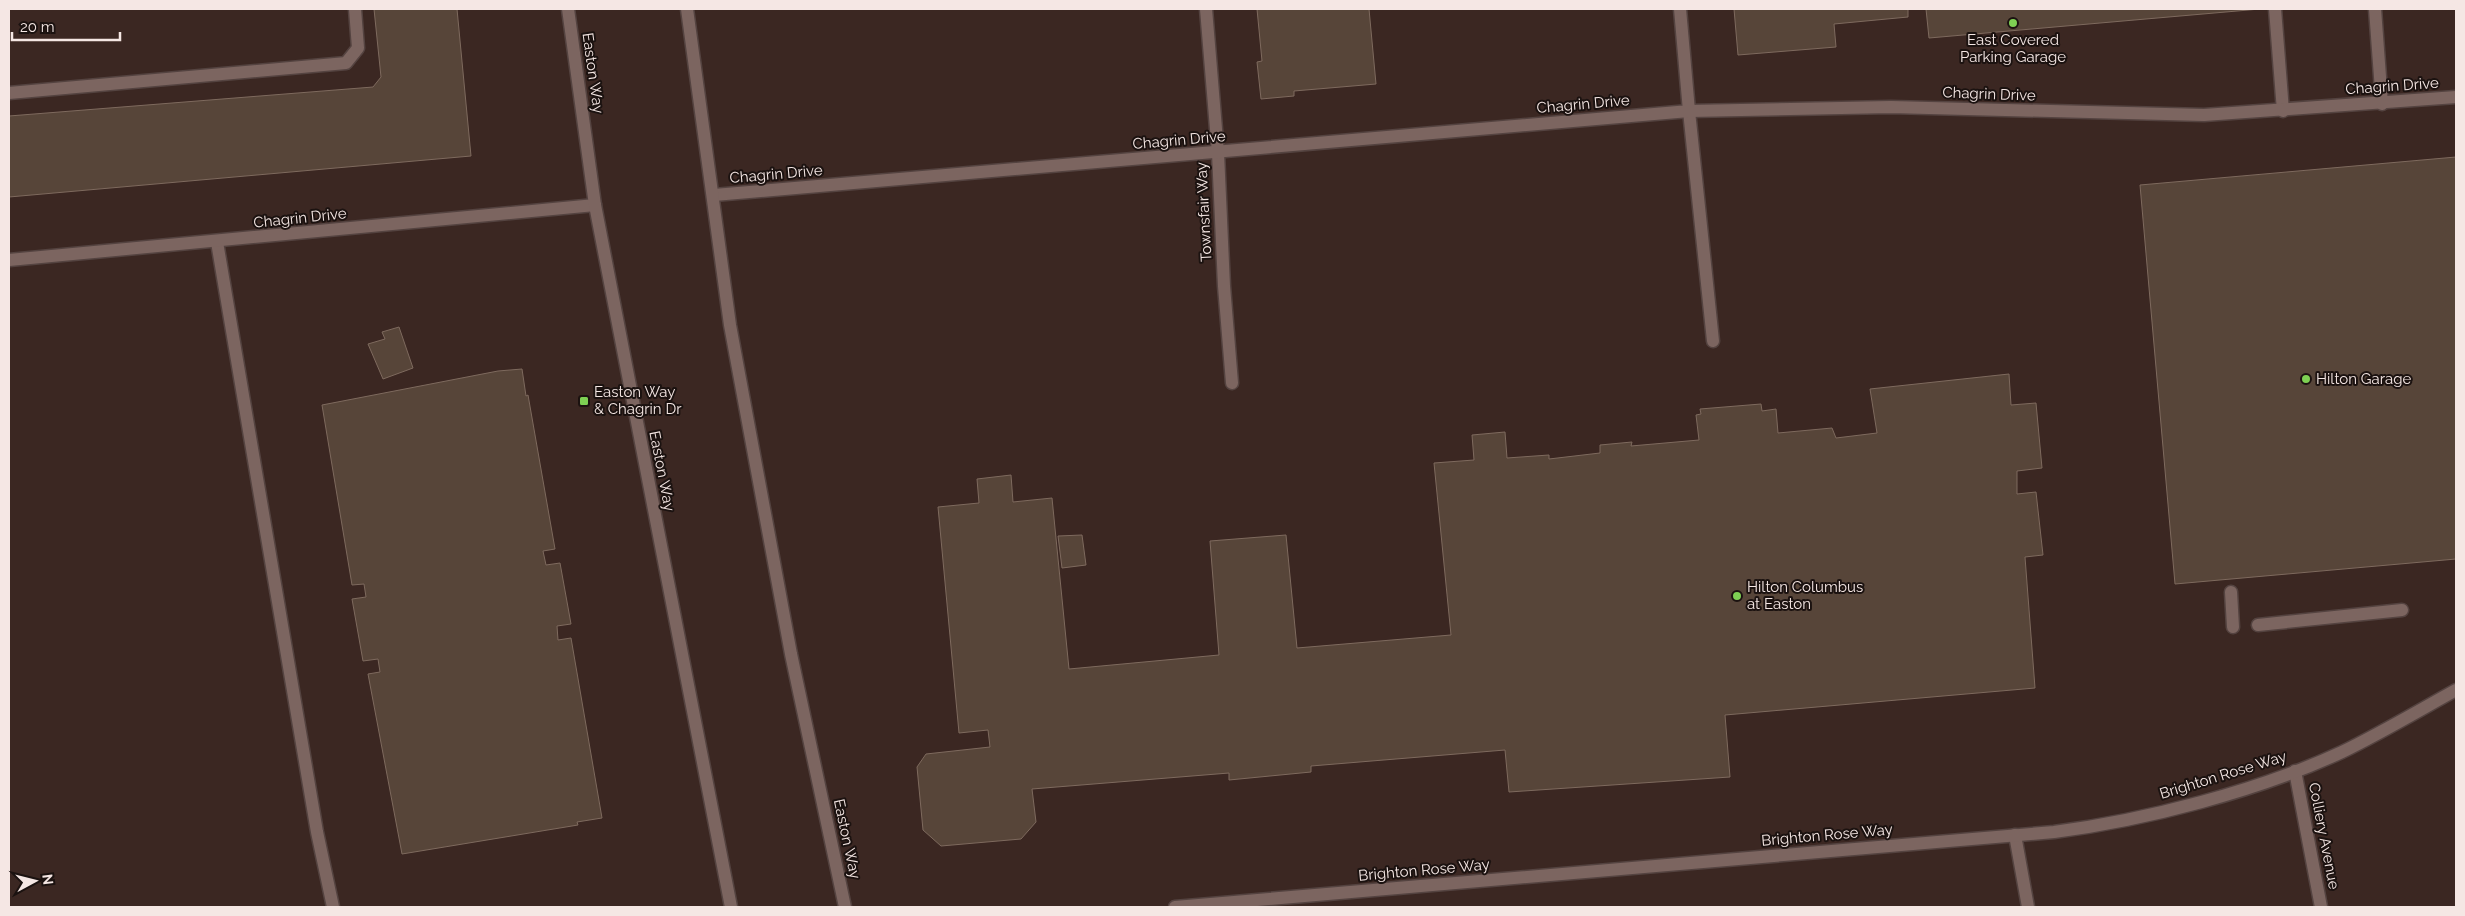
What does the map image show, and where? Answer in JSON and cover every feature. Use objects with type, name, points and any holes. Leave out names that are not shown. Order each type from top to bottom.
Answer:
[{"type":"street","points":[[9,93],[346,63],[358,48],[355,9]]},
{"type":"street","name":"Easton Way","points":[[568,9],[595,205],[731,907]]},
{"type":"street","name":"Easton Way","points":[[687,9],[714,195],[730,325],[785,625],[845,907]]},
{"type":"street","name":"Townsfair Way","points":[[1206,9],[1218,153],[1224,286],[1232,383]]},
{"type":"street","points":[[1680,9],[1713,341]]},
{"type":"street","points":[[2275,9],[2283,111]]},
{"type":"street","points":[[2375,9],[2382,104]]},
{"type":"street","name":"Chagrin Drive","points":[[714,195],[1689,111],[1891,107],[2157,116],[2283,111],[2456,97]]},
{"type":"street","name":"Chagrin Drive","points":[[9,260],[217,242],[595,205]]},
{"type":"street","points":[[217,242],[317,832],[333,907]]},
{"type":"street","points":[[2230,592],[2233,627]]},
{"type":"street","points":[[2258,625],[2402,610]]},
{"type":"street","name":"Brighton Rose Way","points":[[1175,907],[2015,835],[2095,826],[2142,816],[2260,784],[2295,771],[2374,736],[2456,690]]},
{"type":"street","name":"Colliery Avenue","points":[[2295,771],[2321,907]]},
{"type":"street","points":[[2015,835],[2028,907]]},
{"type":"building","points":[[374,9],[457,9],[471,156],[9,197],[9,116],[373,87],[381,77]]},
{"type":"building","points":[[1257,9],[1369,9],[1376,84],[1294,91],[1294,96],[1261,99],[1257,62],[1262,61]]},
{"type":"building","points":[[1734,9],[1908,9],[1908,17],[1834,24],[1836,47],[1738,55]]},
{"type":"building","name":"East Covered Parking Garage","points":[[1926,9],[2260,9],[1929,38]]},
{"type":"building","name":"Hilton Garage","points":[[2456,157],[2456,559],[2175,584],[2140,185]]},
{"type":"building","points":[[399,327],[413,368],[383,379],[368,344],[385,339],[382,332]]},
{"type":"building","points":[[522,369],[555,549],[543,551],[546,565],[560,563],[571,624],[557,626],[558,640],[571,638],[602,818],[577,822],[578,825],[402,854],[368,674],[380,672],[378,659],[363,661],[352,599],[366,597],[364,584],[352,585],[322,405],[498,371]]},
{"type":"building","name":"Hilton Columbus at Easton","points":[[2009,374],[2011,405],[2036,403],[2042,468],[2017,471],[2017,494],[2036,492],[2043,555],[2025,557],[2035,688],[1725,715],[1730,777],[1509,792],[1505,750],[1311,766],[1311,772],[1229,780],[1229,773],[1032,789],[1036,822],[1021,839],[941,846],[923,830],[917,767],[926,754],[990,747],[988,730],[959,733],[938,507],[979,503],[977,479],[1011,475],[1013,502],[1052,498],[1069,669],[1219,655],[1210,541],[1286,535],[1297,648],[1451,635],[1434,463],[1474,460],[1472,435],[1505,432],[1507,458],[1549,455],[1549,459],[1600,453],[1600,445],[1632,442],[1631,446],[1699,440],[1696,415],[1701,414],[1700,409],[1761,404],[1762,411],[1776,409],[1778,433],[1832,428],[1836,438],[1877,433],[1870,389]]},
{"type":"building","points":[[1082,535],[1086,565],[1062,568],[1058,536]]},
{"type":"place","name":"East Covered Parking Garage","points":[[2013,23]]},
{"type":"place","name":"Hilton Garage","points":[[2306,379]]},
{"type":"place","name":"Easton Way & Chagrin Dr","points":[[584,401]]},
{"type":"place","name":"Hilton Columbus at Easton","points":[[1737,596]]}]
